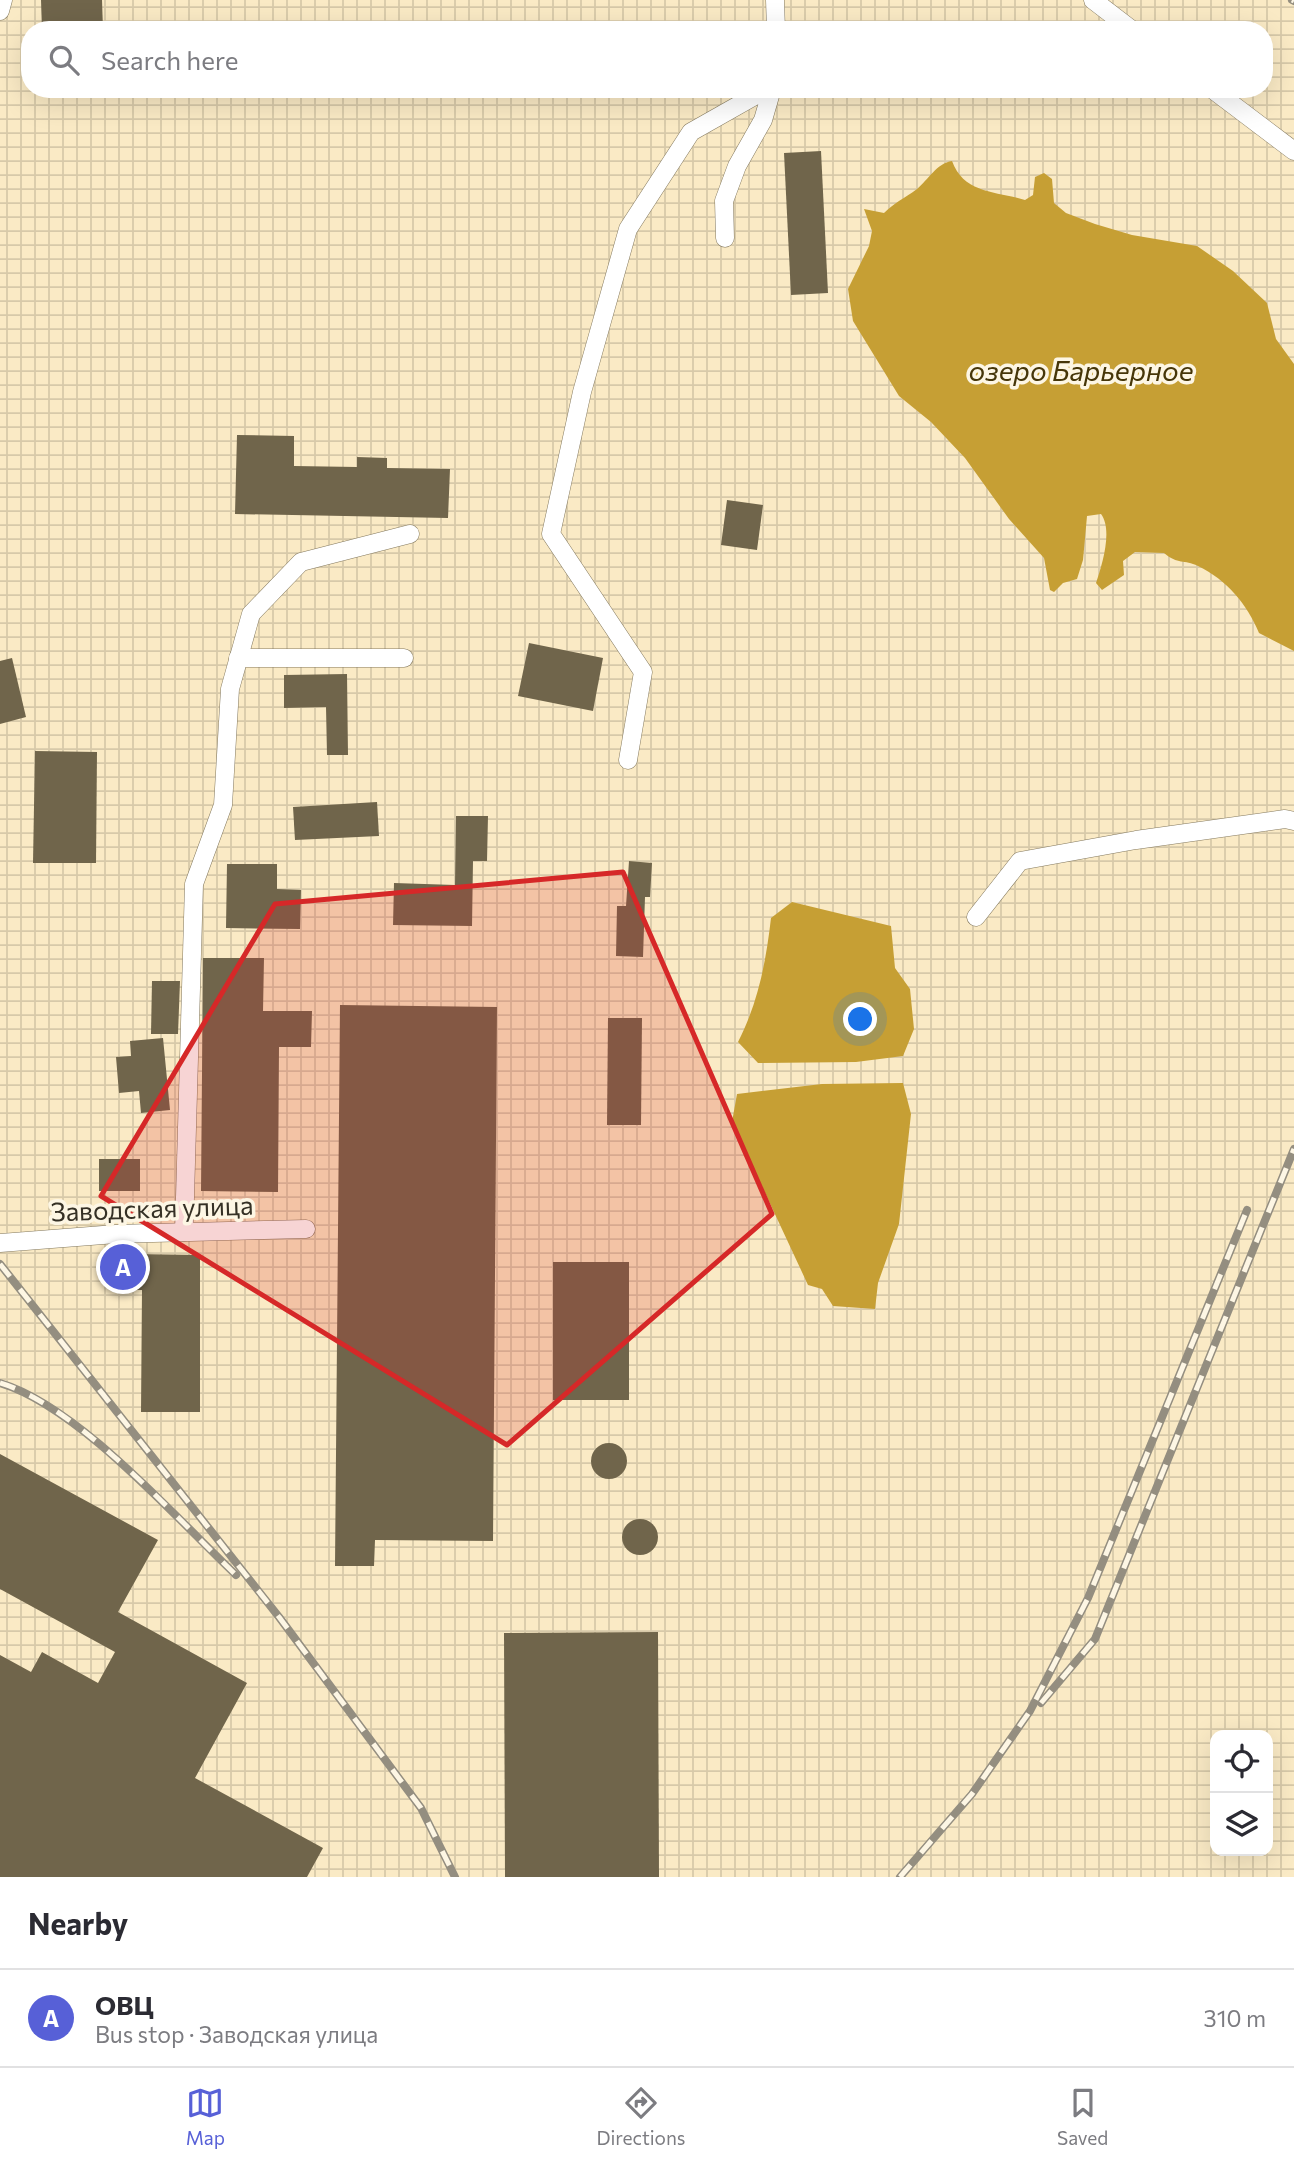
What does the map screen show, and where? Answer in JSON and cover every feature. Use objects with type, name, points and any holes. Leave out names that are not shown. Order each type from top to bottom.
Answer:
[{"type":"street","points":[[0,11],[4,0]]},
{"type":"street","points":[[775,0],[776,21]]},
{"type":"street","points":[[1093,0],[1120,21]]},
{"type":"street","points":[[628,760],[643,672],[551,534],[582,392],[628,229],[691,132],[753,98]]},
{"type":"street","points":[[725,238],[724,201],[737,166],[763,120],[768,98]]},
{"type":"street","points":[[1224,98],[1294,151]]},
{"type":"street","points":[[184,1232],[194,884],[223,804],[230,689],[251,614],[301,562],[410,534]]},
{"type":"street","points":[[238,658],[404,658]]},
{"type":"street","points":[[976,917],[1020,862],[1136,840],[1285,819],[1294,821]]},
{"type":"street","name":"Заводская улица","points":[[0,1243],[116,1234],[306,1229]]},
{"type":"highlighted area","points":[[623,872],[772,1214],[507,1445],[101,1196],[275,904]]},
{"type":"shaded area","points":[[0,0],[1294,0],[1294,1877],[0,1877]]},
{"type":"water","name":"озеро Барьерное","points":[[952,161],[964,180],[982,190],[1025,200],[1033,195],[1035,177],[1044,173],[1052,179],[1054,203],[1066,213],[1132,235],[1197,246],[1233,271],[1267,303],[1276,339],[1294,364],[1294,651],[1259,633],[1242,603],[1218,578],[1198,566],[1173,559],[1164,553],[1135,552],[1123,561],[1124,575],[1102,590],[1096,583],[1106,538],[1101,514],[1087,516],[1083,560],[1077,579],[1063,583],[1054,592],[1050,590],[1044,558],[1009,519],[965,458],[931,422],[899,396],[853,321],[848,289],[869,246],[872,231],[864,209],[884,213],[917,189],[937,168]]},
{"type":"water","points":[[792,902],[891,926],[895,968],[910,989],[914,1029],[903,1056],[856,1062],[758,1063],[738,1042],[760,982],[771,918]]},
{"type":"water","points":[[903,1083],[911,1114],[899,1224],[878,1283],[875,1309],[833,1306],[822,1289],[808,1285],[732,1122],[737,1094],[822,1084]]},
{"type":"building","points":[[41,0],[102,0],[103,21],[42,21]]},
{"type":"building","points":[[821,151],[828,293],[791,295],[784,153]]},
{"type":"building","points":[[237,435],[294,436],[294,466],[357,467],[357,457],[387,458],[387,468],[450,469],[448,518],[235,514]]},
{"type":"building","points":[[727,500],[763,505],[757,550],[721,545]]},
{"type":"building","points":[[529,643],[603,658],[593,711],[518,696]]},
{"type":"building","points":[[12,658],[26,717],[0,724],[0,661]]},
{"type":"building","points":[[347,674],[348,755],[327,755],[326,707],[284,708],[284,675]]},
{"type":"building","points":[[35,751],[97,752],[96,863],[33,863]]},
{"type":"building","points":[[377,802],[379,836],[295,840],[293,807]]},
{"type":"building","points":[[456,816],[488,816],[487,861],[473,861],[472,926],[393,925],[394,883],[455,885]]},
{"type":"building","points":[[629,861],[652,863],[650,897],[645,897],[643,957],[616,956],[617,906],[626,906]]},
{"type":"building","points":[[227,864],[277,864],[277,889],[301,890],[300,929],[226,928]]},
{"type":"building","points":[[203,958],[264,958],[263,1011],[312,1011],[311,1047],[279,1047],[278,1192],[201,1191]]},
{"type":"building","points":[[152,981],[180,981],[178,1034],[151,1034]]},
{"type":"building","points":[[340,1005],[497,1007],[493,1541],[375,1540],[374,1566],[335,1566]]},
{"type":"building","points":[[608,1018],[642,1018],[641,1125],[607,1125]]},
{"type":"building","points":[[163,1038],[170,1110],[141,1113],[139,1091],[119,1093],[116,1057],[131,1056],[130,1041]]},
{"type":"building","points":[[99,1159],[140,1159],[140,1191],[99,1191]]},
{"type":"building","points":[[133,1254],[200,1255],[200,1412],[141,1412],[142,1290],[133,1290]]},
{"type":"building","points":[[553,1262],[629,1262],[629,1400],[553,1400]]},
{"type":"building","points":[[609,1443],[622,1448],[627,1461],[622,1474],[609,1479],[596,1474],[591,1461],[596,1448]]},
{"type":"building","points":[[0,1454],[158,1540],[118,1612],[247,1683],[195,1778],[323,1848],[307,1877],[0,1877],[0,1655],[31,1672],[42,1652],[98,1683],[115,1652],[0,1589]]},
{"type":"building","points":[[640,1519],[653,1524],[658,1537],[653,1550],[640,1555],[627,1550],[622,1537],[627,1524]]},
{"type":"building","points":[[658,1632],[659,1877],[505,1877],[504,1633]]},
{"type":"railway","points":[[1041,1703],[1095,1639],[1294,1149]]},
{"type":"railway","points":[[900,1877],[972,1794],[1030,1711],[1088,1598],[1247,1210]]},
{"type":"railway","points":[[0,1264],[279,1617],[421,1808],[455,1877]]},
{"type":"railway","points":[[0,1383],[30,1395],[93,1439],[155,1495],[236,1575]]},
{"type":"place","name":"ОВЦ","points":[[123,1267]]}]
